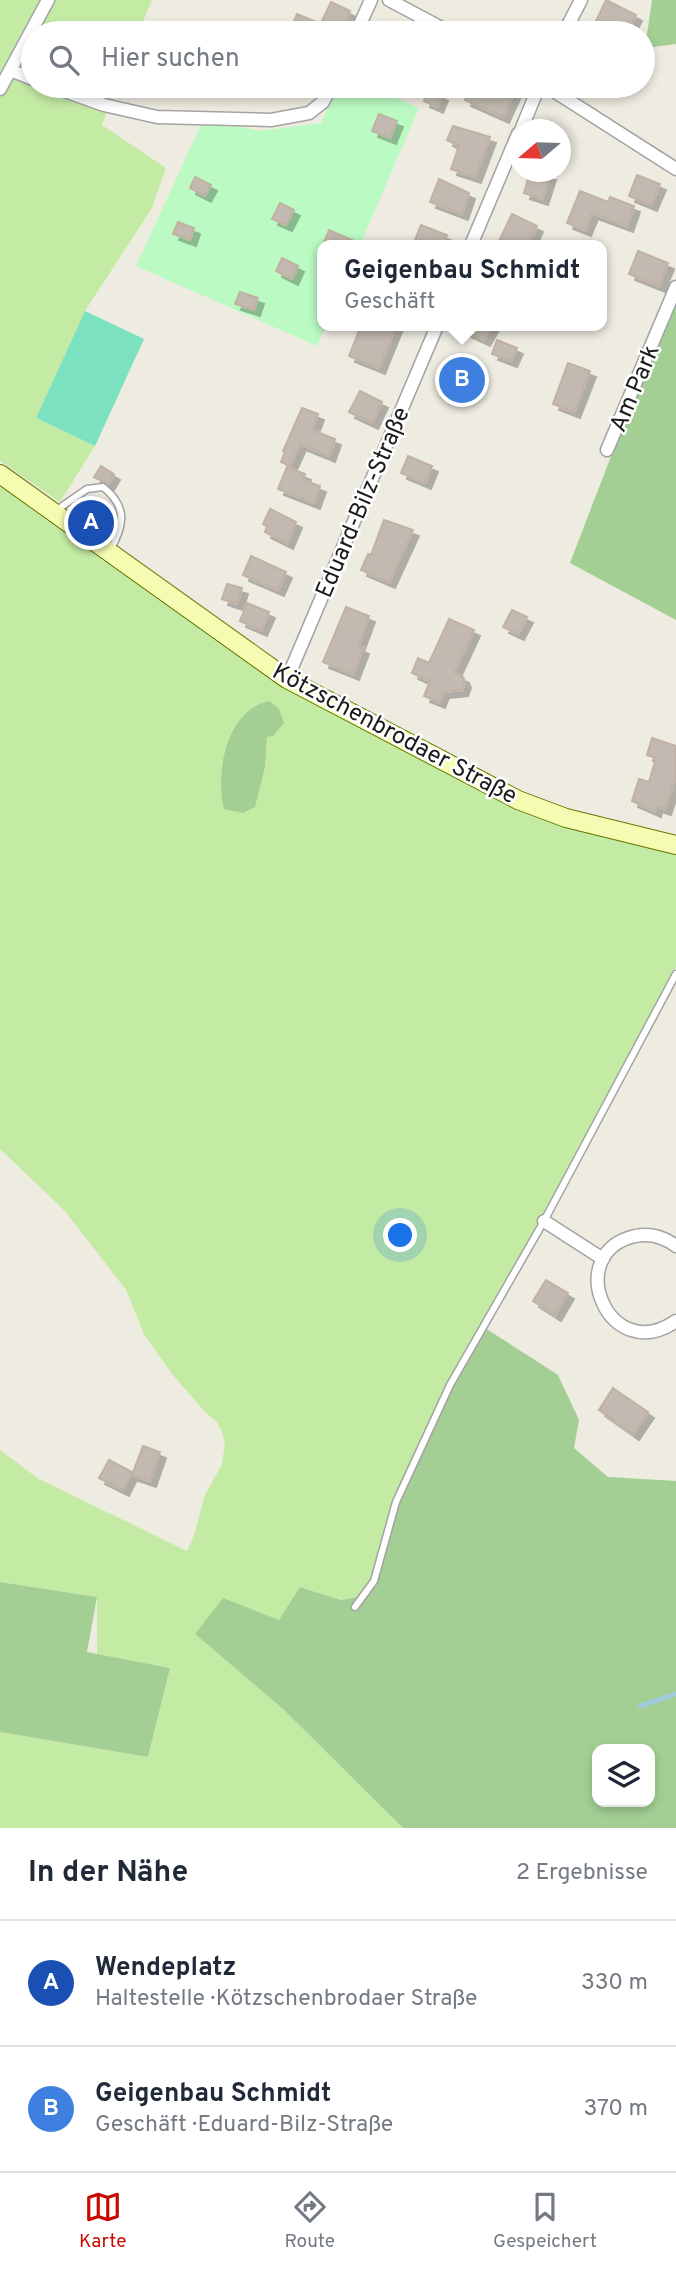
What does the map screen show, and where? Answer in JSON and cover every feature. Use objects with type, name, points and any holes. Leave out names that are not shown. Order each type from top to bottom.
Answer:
[{"type":"street","points":[[37,21],[48,0]]},
{"type":"street","points":[[361,21],[371,0]]},
{"type":"street","points":[[389,0],[428,21]]},
{"type":"street","points":[[571,21],[581,0]]},
{"type":"street","points":[[0,89],[21,50]]},
{"type":"street","points":[[10,70],[21,74]]},
{"type":"street","points":[[83,98],[104,106],[157,117],[271,120],[309,113],[325,98]]},
{"type":"street","points":[[525,119],[534,98]]},
{"type":"street","points":[[565,98],[676,169]]},
{"type":"street","points":[[473,240],[508,158]]},
{"type":"street","name":"Am Park","points":[[607,450],[676,287]]},
{"type":"street","name":"Eduard-Bilz-Straße","points":[[287,679],[435,331]]},
{"type":"street","name":"Kötzschenbrodaer Straße","points":[[0,474],[287,679],[518,800],[566,818],[676,845]]},
{"type":"street","points":[[544,1221],[603,1259]]},
{"type":"street","points":[[675,1243],[659,1236],[627,1238],[613,1247],[603,1259],[597,1275],[597,1291],[603,1307],[613,1320],[627,1329],[643,1332],[660,1330],[676,1321]]},
{"type":"lane","points":[[54,513],[73,496],[87,489],[103,487],[116,497],[122,512],[119,531],[108,552]]},
{"type":"lane","points":[[355,1607],[374,1581],[396,1502],[450,1385],[544,1221],[676,974]]},
{"type":"green space","points":[[0,0],[152,0],[143,21],[21,21],[21,98],[112,98],[102,125],[166,168],[152,208],[85,311],[36,418],[95,446],[60,502],[0,461]]},
{"type":"green space","points":[[652,0],[676,0],[676,44],[655,47],[655,21],[649,21]]},
{"type":"green space","points":[[332,98],[395,98],[419,108],[362,240],[317,240],[317,331],[324,331],[317,346],[136,266],[201,125],[243,127],[258,131],[321,123]]},
{"type":"green space","points":[[676,287],[676,620],[570,563]]},
{"type":"green space","points":[[85,311],[144,339],[95,446],[36,418]]},
{"type":"green space","points":[[0,482],[274,678],[451,770],[676,853],[676,967],[589,1137],[485,1328],[374,1581],[362,1596],[341,1600],[301,1587],[279,1620],[195,1634],[283,1709],[403,1828],[0,1828],[0,1732],[148,1757],[170,1668],[97,1654],[97,1597],[0,1582],[0,1450],[39,1479],[187,1551],[195,1533],[204,1497],[222,1464],[225,1442],[217,1422],[172,1374],[144,1334],[126,1290],[65,1211],[0,1149]],"holes":[[[245,714],[267,737],[265,767]]]},
{"type":"green space","points":[[270,701],[279,709],[284,723],[273,736],[267,737],[265,767],[255,807],[243,813],[224,809],[221,778],[227,744],[243,716],[255,706]]},
{"type":"green space","points":[[485,1328],[558,1375],[579,1420],[574,1448],[608,1477],[676,1481],[676,1828],[403,1828],[283,1709],[195,1634],[223,1598],[279,1620],[300,1587],[341,1600],[362,1596],[374,1581],[396,1502],[450,1385]]},
{"type":"green space","points":[[0,1582],[97,1597],[87,1652],[170,1668],[148,1757],[0,1732]]},
{"type":"building","points":[[606,0],[636,15],[633,21],[596,21]]},
{"type":"building","points":[[331,2],[350,11],[346,21],[322,21]]},
{"type":"building","points":[[297,14],[314,21],[294,21]]},
{"type":"building","points":[[425,98],[441,98],[437,107],[424,101]]},
{"type":"building","points":[[466,98],[512,98],[503,117],[465,100]]},
{"type":"building","points":[[379,114],[397,121],[390,138],[372,131]]},
{"type":"building","points":[[453,126],[490,137],[475,177],[451,169],[459,146],[447,140]]},
{"type":"building","points":[[637,175],[660,184],[651,205],[629,196]]},
{"type":"building","points":[[195,177],[211,185],[205,196],[190,188]]},
{"type":"building","points":[[439,179],[469,193],[462,214],[430,202]]},
{"type":"building","points":[[527,182],[547,182],[542,199],[524,193]]},
{"type":"building","points":[[580,191],[608,202],[610,197],[634,206],[627,226],[592,213],[585,230],[567,223]]},
{"type":"building","points":[[280,203],[294,210],[286,225],[272,219]]},
{"type":"building","points":[[512,214],[537,226],[530,240],[499,240]]},
{"type":"building","points":[[178,222],[194,228],[190,240],[173,234]]},
{"type":"building","points":[[421,225],[447,235],[446,240],[415,240]]},
{"type":"building","points":[[329,230],[352,240],[325,240]]},
{"type":"building","points":[[638,251],[668,263],[659,286],[629,274]]},
{"type":"building","points":[[282,258],[298,266],[292,279],[276,271]]},
{"type":"building","points":[[240,292],[258,298],[254,310],[235,304]]},
{"type":"building","points":[[359,331],[394,331],[379,368],[349,356]]},
{"type":"building","points":[[465,331],[489,331],[484,340]]},
{"type":"building","points":[[497,340],[517,348],[511,361],[492,354]]},
{"type":"building","points":[[568,363],[590,371],[574,412],[553,404]]},
{"type":"building","points":[[457,364],[478,374],[467,397],[446,387]]},
{"type":"building","points":[[360,391],[382,402],[372,423],[349,412]]},
{"type":"building","points":[[302,408],[318,414],[312,430],[335,439],[329,456],[300,444],[290,466],[281,462],[285,452],[283,451]]},
{"type":"building","points":[[408,456],[432,466],[425,483],[401,473]]},
{"type":"building","points":[[101,466],[114,474],[108,484],[94,477]]},
{"type":"building","points":[[287,467],[305,474],[303,480],[320,486],[314,503],[278,489]]},
{"type":"building","points":[[270,509],[296,522],[287,543],[265,532],[267,526],[263,524]]},
{"type":"building","points":[[384,520],[413,530],[389,582],[361,570],[368,554],[371,555]]},
{"type":"building","points":[[251,556],[286,572],[278,590],[243,575]]},
{"type":"building","points":[[227,584],[242,588],[237,604],[222,599]]},
{"type":"building","points":[[247,603],[269,612],[261,630],[240,621]]},
{"type":"building","points":[[346,607],[369,616],[358,646],[363,648],[353,674],[323,662]]},
{"type":"building","points":[[512,610],[527,617],[518,634],[503,627]]},
{"type":"building","points":[[449,619],[474,630],[454,673],[463,677],[465,682],[462,690],[443,692],[439,702],[424,696],[430,681],[412,673],[418,658],[429,663]]},
{"type":"building","points":[[652,738],[676,746],[676,776],[665,809],[656,806],[655,811],[632,801],[639,779],[649,782],[656,758],[647,755]]},
{"type":"building","points":[[546,1280],[568,1293],[555,1315],[533,1301]]},
{"type":"building","points":[[613,1388],[648,1412],[633,1434],[599,1410]]},
{"type":"building","points":[[143,1446],[160,1452],[150,1481],[132,1475]]},
{"type":"building","points":[[109,1460],[132,1472],[123,1490],[99,1478]]},
{"type":"waterway","points":[[640,1706],[676,1694]]},
{"type":"place","name":"Geigenbau Schmidt","points":[[462,380]]},
{"type":"place","name":"Wendeplatz","points":[[91,523]]}]
